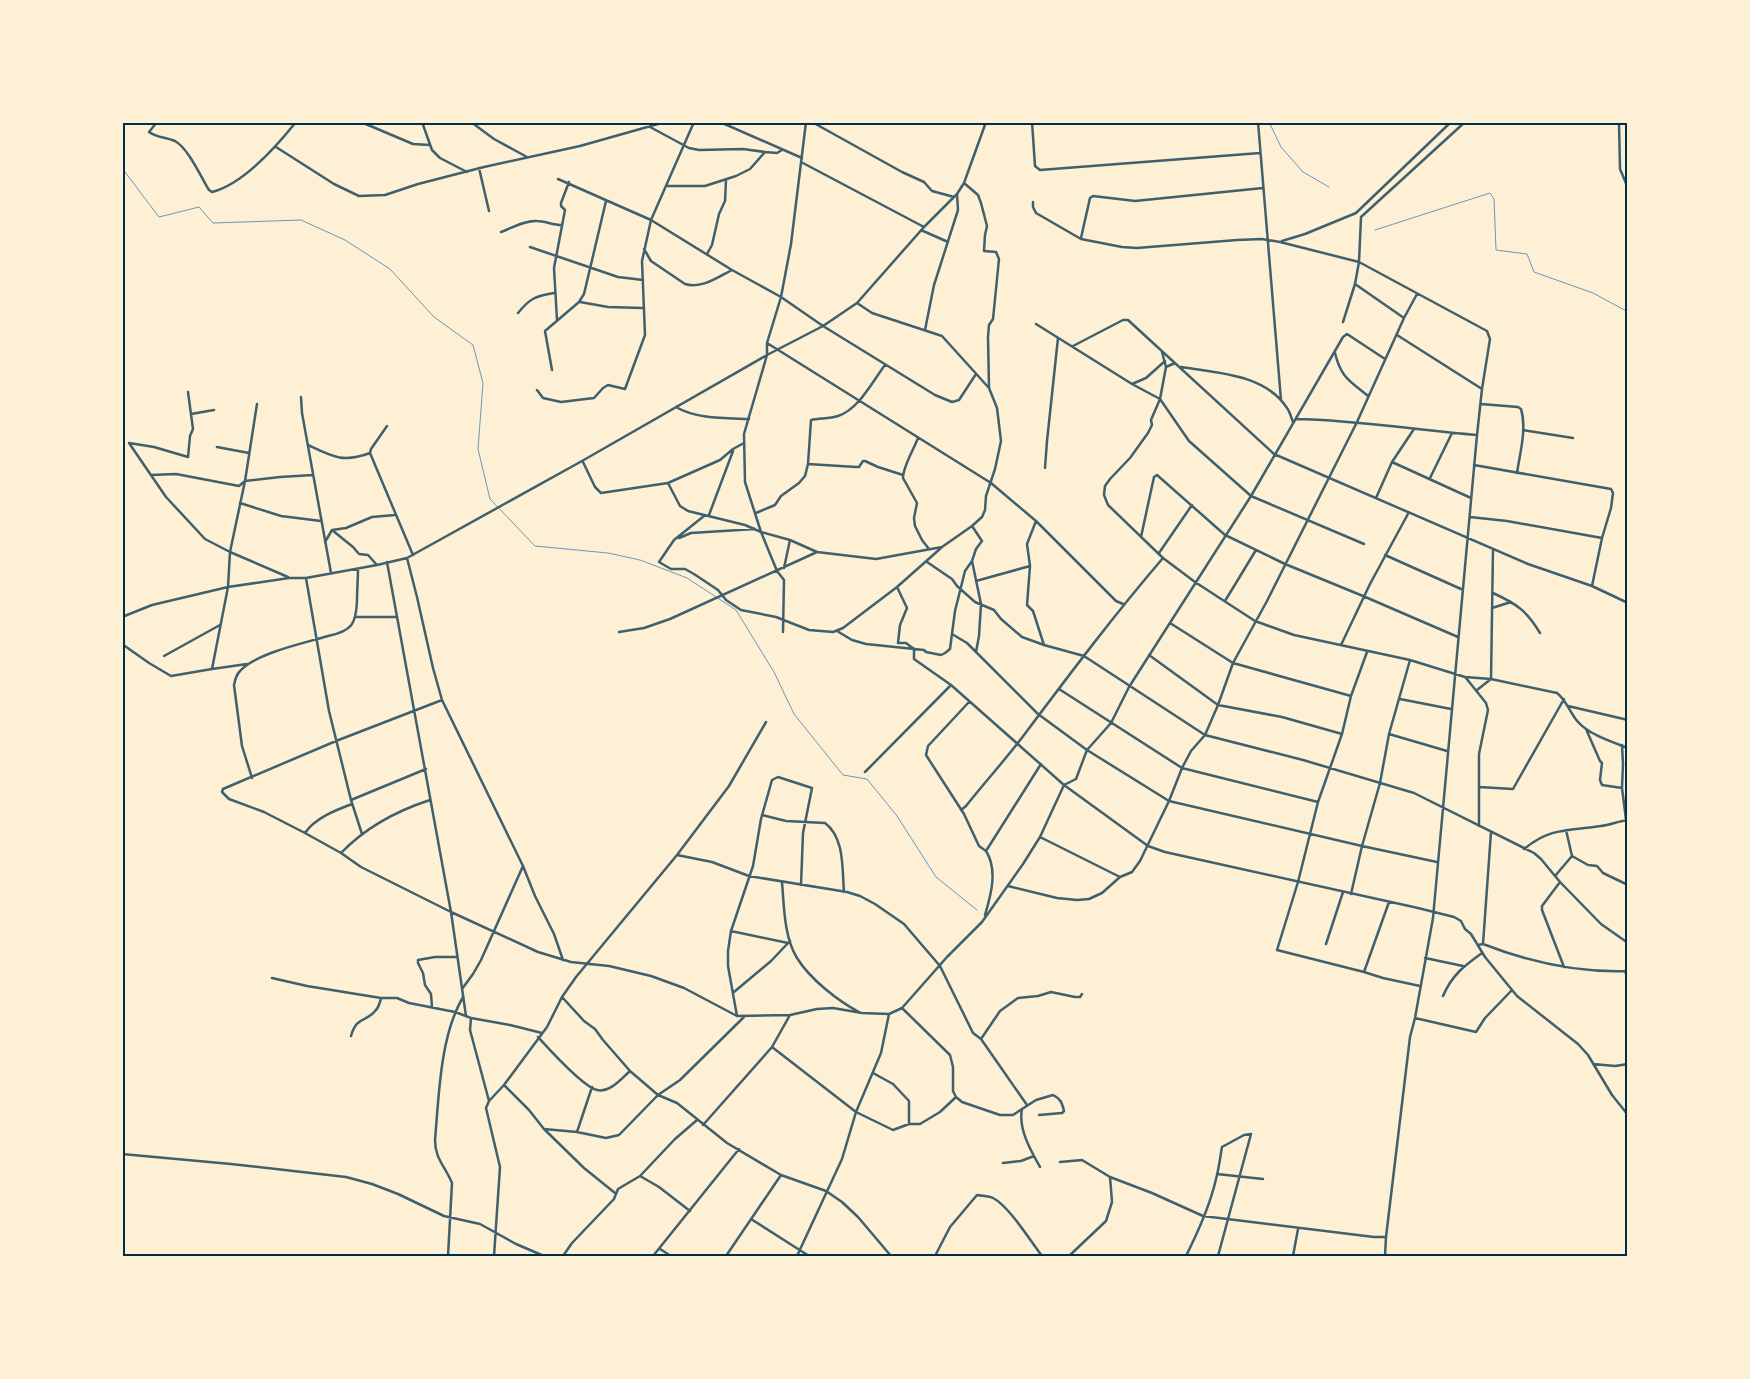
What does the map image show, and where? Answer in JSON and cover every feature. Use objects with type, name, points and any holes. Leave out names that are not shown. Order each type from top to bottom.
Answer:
[{"type":"street","points":[[157,122],[149,132],[160,138],[176,142],[181,146],[212,192],[228,187],[236,182],[276,147],[296,122]]},
{"type":"street","points":[[361,122],[413,144],[430,145]]},
{"type":"street","points":[[422,122],[432,150],[440,158],[466,172]]},
{"type":"street","points":[[471,122],[526,157]]},
{"type":"street","points":[[650,127],[651,122]]},
{"type":"street","points":[[276,147],[334,184],[358,196],[385,195],[479,168],[580,146],[665,122]]},
{"type":"street","points":[[537,390],[543,398],[561,402],[594,398],[602,388],[608,385],[625,388],[645,335],[642,261],[650,220],[694,122]]},
{"type":"street","points":[[720,122],[802,160],[924,227]]},
{"type":"street","points":[[783,632],[784,580],[777,571],[761,532],[745,482],[744,443],[767,356],[767,343],[781,297],[791,244],[806,122]]},
{"type":"street","points":[[812,122],[902,172],[924,182],[932,191],[954,197]]},
{"type":"street","points":[[122,617],[152,605],[228,587],[289,578],[306,578],[377,566],[407,558],[823,326],[856,303],[921,230],[957,194],[964,183],[986,122]]},
{"type":"street","points":[[1032,122],[1035,166],[1040,170],[1260,153]]},
{"type":"street","points":[[1258,122],[1281,400]]},
{"type":"street","points":[[1280,242],[1356,213],[1451,122]]},
{"type":"street","points":[[1343,322],[1356,284],[1361,217],[1465,122]]},
{"type":"street","points":[[1619,122],[1620,168],[1628,188]]},
{"type":"street","points":[[650,127],[684,146],[700,150],[744,149],[777,153],[782,150]]},
{"type":"street","points":[[666,186],[705,186],[726,180],[750,169],[765,152]]},
{"type":"street","points":[[479,168],[489,211]]},
{"type":"street","points":[[558,179],[569,182],[650,220],[732,270],[781,297],[823,326],[935,395],[956,402],[962,397],[976,374]]},
{"type":"street","points":[[707,254],[712,245],[719,214],[725,201],[726,180]]},
{"type":"street","points":[[558,320],[554,293],[556,255],[565,210],[561,203],[569,182]]},
{"type":"street","points":[[964,183],[978,196],[981,203],[987,226],[984,251],[996,252],[999,259],[993,319],[989,325],[988,388]]},
{"type":"street","points":[[1081,239],[1090,198],[1094,196],[1135,201],[1263,188]]},
{"type":"street","points":[[925,330],[934,286],[958,210],[957,194]]},
{"type":"street","points":[[552,370],[544,332],[579,302],[584,294],[606,201]]},
{"type":"street","points":[[1033,202],[1036,213],[1081,239],[1122,247],[1137,248],[1237,240],[1267,240],[1359,262],[1487,331],[1490,335],[1490,346],[1476,435],[1456,674],[1432,912],[1433,918],[1410,1037],[1385,1256]]},
{"type":"street","points":[[501,232],[537,221],[551,225],[562,225]]},
{"type":"street","points":[[921,230],[948,242]]},
{"type":"street","points":[[530,247],[618,277],[642,280]]},
{"type":"street","points":[[644,248],[648,258],[690,286],[703,284],[732,270]]},
{"type":"street","points":[[642,261],[648,258]]},
{"type":"street","points":[[1356,284],[1404,318]]},
{"type":"street","points":[[518,313],[527,302],[537,296],[554,293]]},
{"type":"street","points":[[1008,886],[1077,900],[1089,899],[1102,893],[1120,877],[1132,872],[1148,846],[1190,752],[1204,735],[1218,706],[1233,663],[1357,422],[1396,335],[1417,294]]},
{"type":"street","points":[[579,302],[643,308]]},
{"type":"street","points":[[837,631],[851,623],[897,587],[942,547],[982,517],[1001,441],[997,408],[988,388],[942,336],[872,313],[856,303]]},
{"type":"street","points":[[1073,346],[1126,319],[1274,454],[1528,564],[1592,586],[1628,603]]},
{"type":"street","points":[[1036,324],[1132,384],[1160,399],[1189,441],[1251,496],[1364,544]]},
{"type":"street","points":[[984,917],[1008,886],[1040,837],[1064,785],[1076,779],[1087,750],[1111,723],[1129,687],[1251,496],[1343,338],[1348,334],[1385,359]]},
{"type":"street","points":[[1396,335],[1482,389]]},
{"type":"street","points":[[1045,468],[1058,338]]},
{"type":"street","points":[[767,343],[991,482],[1036,521],[1116,601],[1124,605]]},
{"type":"street","points":[[1162,350],[1166,368],[1160,399],[1151,420],[1152,424],[1130,458],[1110,479],[1104,491],[1108,506],[1158,554],[1195,582],[1255,622],[1294,635],[1410,660],[1465,677],[1491,679],[1551,691],[1564,699],[1577,720],[1585,728],[1628,748]]},
{"type":"street","points":[[1335,353],[1338,368],[1342,374],[1368,396]]},
{"type":"street","points":[[1132,384],[1146,378],[1165,361]]},
{"type":"street","points":[[1166,368],[1175,363]]},
{"type":"street","points":[[756,513],[775,506],[780,496],[799,483],[805,476],[808,464],[811,420],[840,416],[859,401],[885,364]]},
{"type":"street","points":[[1180,367],[1235,376],[1266,389],[1281,400],[1288,409],[1293,422]]},
{"type":"street","points":[[188,392],[193,429],[190,436],[188,457],[154,447],[129,444],[180,514],[206,539],[230,552],[289,578]]},
{"type":"street","points":[[301,397],[324,543],[331,573]]},
{"type":"street","points":[[212,669],[228,587],[230,552],[245,480],[257,404]]},
{"type":"street","points":[[1480,404],[1518,407],[1522,409],[1523,430],[1517,473]]},
{"type":"street","points":[[676,407],[684,412],[708,416],[749,419]]},
{"type":"street","points":[[191,414],[214,410]]},
{"type":"street","points":[[1296,419],[1357,422],[1476,435]]},
{"type":"street","points":[[387,426],[370,453],[413,555]]},
{"type":"street","points":[[1376,498],[1392,462],[1414,429]]},
{"type":"street","points":[[1523,430],[1573,438]]},
{"type":"street","points":[[1430,478],[1452,433]]},
{"type":"street","points":[[918,438],[903,475],[916,503],[915,526],[929,549]]},
{"type":"street","points":[[582,461],[595,487],[601,492],[668,483],[720,460],[744,443]]},
{"type":"street","points":[[308,445],[333,457],[355,459],[370,453]]},
{"type":"street","points":[[217,448],[249,454]]},
{"type":"street","points":[[709,515],[733,449]]},
{"type":"street","points":[[808,464],[859,467],[865,461],[903,475]]},
{"type":"street","points":[[1392,462],[1471,498]]},
{"type":"street","points":[[1474,465],[1611,489],[1613,493],[1611,508],[1602,538],[1592,586]]},
{"type":"street","points":[[151,475],[176,474],[239,486],[245,480],[313,475]]},
{"type":"street","points":[[1141,537],[1156,475],[1225,535],[1285,564],[1459,638]]},
{"type":"street","points":[[668,483],[680,506],[688,511],[704,516]]},
{"type":"street","points":[[240,503],[282,516],[321,521]]},
{"type":"street","points":[[1158,554],[1192,505]]},
{"type":"street","points":[[1341,646],[1364,596],[1409,512]]},
{"type":"street","points":[[332,530],[346,528],[372,516],[395,515]]},
{"type":"street","points":[[942,547],[876,559],[817,552],[790,540],[709,515],[704,516],[674,540],[660,562],[671,568],[685,569],[718,590],[726,600],[741,610],[783,620],[809,630],[837,631],[852,640],[866,644],[941,654],[950,648],[955,611],[965,571],[982,541],[972,526]]},
{"type":"street","points":[[1470,517],[1507,521],[1602,538]]},
{"type":"street","points":[[1036,521],[1027,544],[1030,566],[1028,605],[1034,612],[1044,645]]},
{"type":"street","points":[[674,540],[691,534],[756,529]]},
{"type":"street","points":[[324,543],[332,530]]},
{"type":"street","points":[[332,530],[359,554],[368,556],[377,566]]},
{"type":"street","points":[[784,568],[790,540]]},
{"type":"street","points":[[1491,679],[1493,548]]},
{"type":"street","points":[[1224,601],[1256,550]]},
{"type":"street","points":[[619,632],[644,628],[670,619],[817,552]]},
{"type":"street","points":[[1385,555],[1462,589]]},
{"type":"street","points":[[407,558],[432,668],[442,700],[523,866],[535,896],[554,934],[563,960]]},
{"type":"street","points":[[961,810],[1017,744],[1038,714],[1163,558]]},
{"type":"street","points":[[972,561],[981,604],[976,652]]},
{"type":"street","points":[[387,562],[451,912],[466,1016]]},
{"type":"street","points":[[926,562],[952,579],[974,602],[994,610],[1001,619],[1022,637],[1084,656],[1204,735],[1330,768],[1414,793],[1542,858],[1560,882],[1601,924],[1628,943]]},
{"type":"street","points":[[976,581],[1030,566]]},
{"type":"street","points":[[252,778],[242,746],[234,685],[239,672],[263,657],[346,630],[351,626],[356,617],[358,569]]},
{"type":"street","points":[[306,578],[336,741],[351,802],[362,834]]},
{"type":"street","points":[[897,587],[906,608],[900,625],[898,643],[906,643],[914,649]]},
{"type":"street","points":[[1493,593],[1527,613],[1540,633]]},
{"type":"street","points":[[1492,608],[1511,602]]},
{"type":"street","points":[[356,617],[397,617]]},
{"type":"street","points":[[1170,622],[1233,663],[1351,696]]},
{"type":"street","points":[[164,656],[220,625]]},
{"type":"street","points":[[952,634],[962,639],[976,652],[1038,714],[1087,750],[1169,801],[1437,862]]},
{"type":"street","points":[[122,644],[172,676],[249,664]]},
{"type":"street","points":[[914,649],[914,659],[951,685],[1064,785],[1148,846],[1165,852],[1454,917],[1461,921],[1465,929],[1471,934],[1482,952],[1512,990],[1535,1011],[1578,1044],[1594,1064],[1612,1095],[1627,1113]]},
{"type":"street","points":[[1367,652],[1351,696],[1342,734],[1318,802],[1298,882],[1278,950],[1382,978],[1420,986]]},
{"type":"street","points":[[1149,655],[1218,706],[1282,717],[1342,734]]},
{"type":"street","points":[[1351,894],[1380,783],[1389,734],[1410,660]]},
{"type":"street","points":[[1465,677],[1477,690],[1486,703],[1488,710],[1479,754],[1479,826]]},
{"type":"street","points":[[1477,690],[1491,679]]},
{"type":"street","points":[[865,772],[951,685]]},
{"type":"street","points":[[1059,690],[1182,768],[1318,802]]},
{"type":"street","points":[[1400,699],[1451,709]]},
{"type":"street","points":[[1479,787],[1513,789],[1564,699]]},
{"type":"street","points":[[442,700],[336,741],[223,789],[224,796],[264,812],[341,853],[361,867],[451,912],[538,952],[563,960],[609,966],[651,976],[684,988],[737,1016],[790,1015],[817,1009],[833,1008],[862,1013],[889,1014],[902,1008],[982,922],[992,883],[990,857],[979,846],[961,810],[926,755],[928,746],[969,702]]},
{"type":"street","points":[[1568,706],[1628,720]]},
{"type":"street","points":[[494,1256],[500,1167],[486,1108],[489,1101],[504,1085],[542,1033],[551,1020],[562,997],[677,855],[729,786],[766,722]]},
{"type":"street","points":[[1585,728],[1602,763],[1600,780],[1602,785],[1622,788]]},
{"type":"street","points":[[1389,734],[1447,751]]},
{"type":"street","points":[[1622,746],[1622,788],[1628,835]]},
{"type":"street","points":[[986,851],[1041,764]]},
{"type":"street","points":[[305,833],[311,825],[351,802],[426,769]]},
{"type":"street","points":[[737,1016],[728,966],[731,931],[749,876],[762,815],[772,780],[778,777],[812,788],[807,822],[803,833],[801,886]]},
{"type":"street","points":[[341,853],[362,834],[394,814],[430,800]]},
{"type":"street","points":[[762,815],[786,821],[825,823],[830,826],[838,839],[844,892]]},
{"type":"street","points":[[1524,849],[1536,840],[1551,833],[1602,826],[1626,820]]},
{"type":"street","points":[[1566,830],[1572,856],[1588,865],[1597,866],[1603,873],[1628,885]]},
{"type":"street","points":[[1483,944],[1491,832]]},
{"type":"street","points":[[1040,837],[1120,877]]},
{"type":"street","points":[[677,855],[712,862],[749,876],[860,896],[904,924],[940,966],[972,1033],[981,1038],[1027,1105]]},
{"type":"street","points":[[1555,876],[1572,856]]},
{"type":"street","points":[[462,989],[474,974],[523,866]]},
{"type":"street","points":[[782,882],[789,942],[797,958],[832,995],[862,1013]]},
{"type":"street","points":[[1560,882],[1542,906],[1542,910],[1564,967]]},
{"type":"street","points":[[1326,944],[1343,892]]},
{"type":"street","points":[[1364,972],[1389,902]]},
{"type":"street","points":[[731,931],[789,942]]},
{"type":"street","points":[[733,992],[771,961],[789,942]]},
{"type":"street","points":[[1477,945],[1483,944],[1540,962],[1564,967],[1606,972],[1626,971],[1628,979]]},
{"type":"street","points":[[1443,996],[1448,983],[1463,966],[1482,952]]},
{"type":"street","points":[[432,1007],[430,994],[425,985],[418,960],[435,957],[457,957]]},
{"type":"street","points":[[1425,958],[1463,966]]},
{"type":"street","points":[[272,978],[306,986],[381,998],[397,998],[409,1003],[455,1012],[470,1018],[542,1033]]},
{"type":"street","points":[[1415,1018],[1476,1032],[1485,1018],[1512,990]]},
{"type":"street","points":[[981,1038],[1000,1011],[1018,998],[1047,993],[1075,997],[1080,997],[1082,994]]},
{"type":"street","points":[[562,997],[584,1021],[595,1029],[630,1071],[658,1095],[677,1103],[727,1143],[781,1175],[826,1192],[842,1202],[858,1217],[891,1256]]},
{"type":"street","points":[[351,1036],[357,1022],[377,1008],[381,998]]},
{"type":"street","points":[[448,1256],[452,1183],[448,1172],[435,1152],[435,1140],[444,1056],[455,1012],[463,998]]},
{"type":"street","points":[[902,1008],[950,1055],[953,1068],[953,1091],[962,1102],[1000,1115],[1013,1114],[1022,1110],[1027,1105],[1053,1095],[1058,1097],[1063,1103],[1064,1110],[1062,1113],[1039,1115]]},
{"type":"street","points":[[797,1256],[842,1159],[856,1112],[881,1054],[889,1014]]},
{"type":"street","points":[[704,1125],[772,1047],[790,1015]]},
{"type":"street","points":[[544,1130],[577,1132],[606,1138],[619,1135],[658,1095],[680,1080],[744,1016]]},
{"type":"street","points":[[470,1018],[470,1030],[489,1101]]},
{"type":"street","points":[[538,1037],[587,1085],[598,1090],[607,1089],[616,1084],[630,1071]]},
{"type":"street","points":[[772,1047],[856,1112],[893,1130],[909,1124],[920,1124],[940,1112],[956,1097]]},
{"type":"street","points":[[1594,1064],[1615,1066],[1628,1064]]},
{"type":"street","points":[[872,1073],[894,1084],[909,1101],[909,1124]]},
{"type":"street","points":[[504,1085],[529,1110],[544,1130],[584,1168],[616,1194]]},
{"type":"street","points":[[577,1132],[592,1087]]},
{"type":"street","points":[[1022,1110],[1023,1128],[1040,1167]]},
{"type":"street","points":[[563,1256],[572,1243],[614,1199],[618,1189],[640,1176],[674,1139],[697,1120]]},
{"type":"street","points":[[1186,1256],[1200,1228],[1217,1174],[1222,1147],[1244,1135],[1251,1134],[1218,1256]]},
{"type":"street","points":[[653,1256],[739,1149]]},
{"type":"street","points":[[122,1154],[346,1176],[409,1199],[444,1216],[480,1224],[496,1234],[544,1256]]},
{"type":"street","points":[[1003,1163],[1034,1156]]},
{"type":"street","points":[[1060,1162],[1082,1160],[1110,1177],[1136,1186],[1203,1216],[1298,1229],[1386,1237]]},
{"type":"street","points":[[1217,1174],[1239,1178],[1263,1179]]},
{"type":"street","points":[[726,1256],[781,1175]]},
{"type":"street","points":[[640,1176],[659,1187],[690,1210]]},
{"type":"street","points":[[1069,1256],[1106,1220],[1112,1202],[1110,1177]]},
{"type":"street","points":[[935,1256],[950,1227],[977,1195],[993,1198],[1004,1208],[1018,1222],[1042,1256]]},
{"type":"street","points":[[751,1219],[810,1256]]},
{"type":"street","points":[[1293,1256],[1298,1229]]},
{"type":"street","points":[[660,1249],[671,1256]]},
{"type":"waterway","points":[[1269,122],[1281,147],[1303,172],[1329,187]]},
{"type":"waterway","points":[[122,168],[159,217],[199,207],[213,223],[301,220],[345,240],[390,269],[434,317],[473,345],[483,383],[478,449],[490,499],[535,546],[608,553],[640,560],[687,578],[736,610],[774,672],[794,714],[843,775],[867,779],[897,816],[936,877],[977,910]]},
{"type":"waterway","points":[[1375,230],[1490,193],[1494,199],[1496,250],[1527,254],[1534,272],[1593,293],[1628,312]]}]
